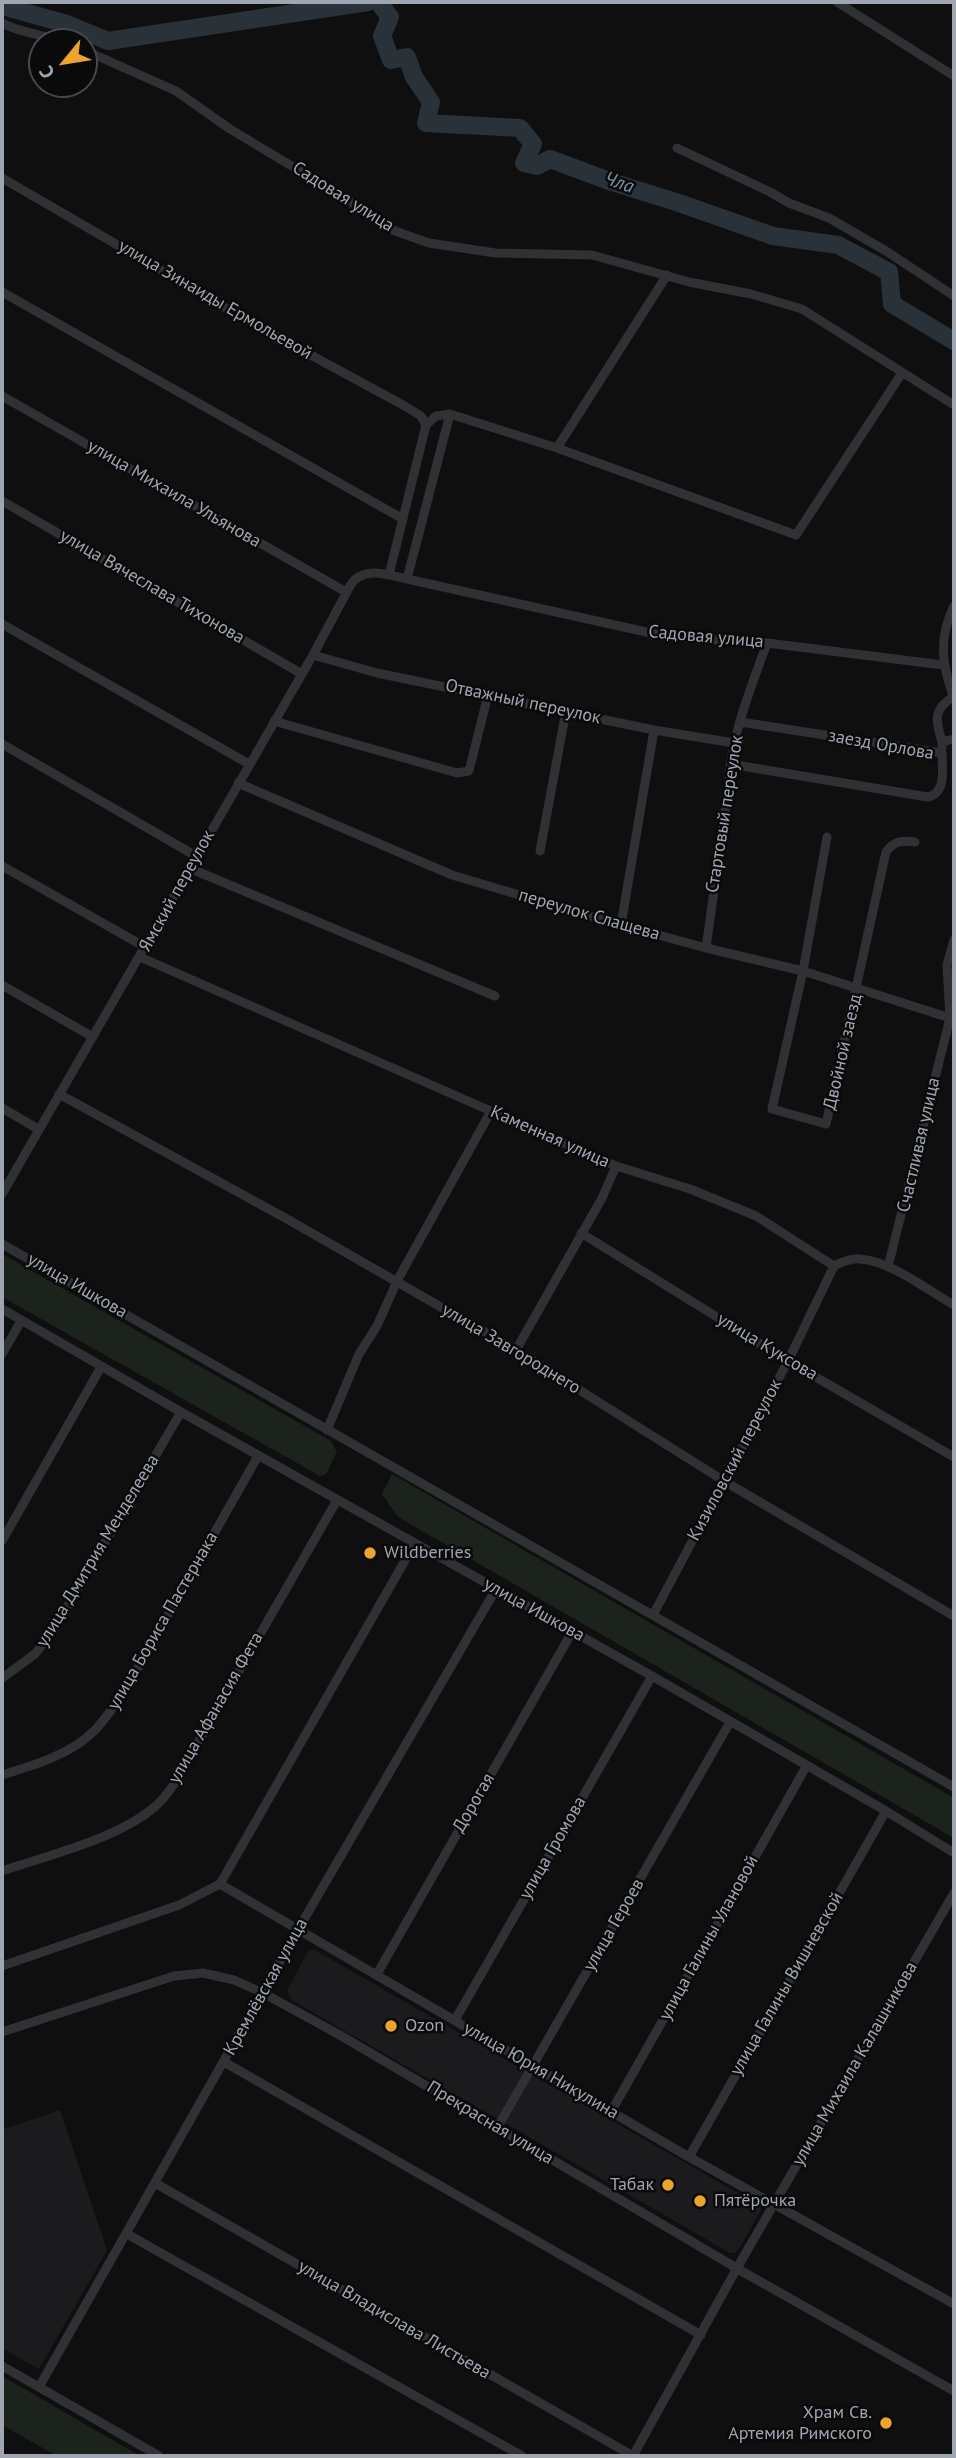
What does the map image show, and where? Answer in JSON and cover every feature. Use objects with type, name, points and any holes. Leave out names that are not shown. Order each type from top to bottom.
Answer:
[{"type":"street","points":[[836,2],[954,76]]},
{"type":"street","points":[[2,23],[28,31]]},
{"type":"street","name":"Садовая улица","points":[[98,56],[176,91],[230,129],[395,231],[429,243],[495,253],[592,256],[802,309],[954,405]]},
{"type":"street","points":[[677,148],[770,192],[789,204],[830,218],[954,296]]},
{"type":"street","name":"улица Зинаиды Ермольевой","points":[[2,178],[250,322],[403,405],[421,416],[426,425]]},
{"type":"street","points":[[557,448],[667,275]]},
{"type":"street","points":[[2,292],[403,519]]},
{"type":"street","points":[[389,575],[426,425],[436,416],[450,414],[557,448],[796,535],[902,373]]},
{"type":"street","name":"улица Михаила Ульянова","points":[[2,396],[348,589]]},
{"type":"street","points":[[407,579],[450,414]]},
{"type":"street","name":"улица Вячеслава Тихонова","points":[[2,501],[302,674]]},
{"type":"street","name":"Садовая улица","points":[[348,589],[361,573],[389,575],[668,638],[766,643],[943,665]]},
{"type":"street","name":"Ямский переулок","points":[[2,1194],[313,655],[348,589]]},
{"type":"street","points":[[942,753],[936,721],[937,713],[944,702],[954,697],[943,665],[943,650],[948,618],[954,606]]},
{"type":"street","points":[[2,624],[249,764]]},
{"type":"street","name":"Стартовый переулок","points":[[706,948],[734,743],[766,643]]},
{"type":"street","name":"Отважный переулок","points":[[313,655],[377,673],[654,730],[734,743]]},
{"type":"street","points":[[274,721],[457,773],[469,771],[488,695]]},
{"type":"street","points":[[540,851],[566,711]]},
{"type":"street","name":"заезд Орлова","points":[[730,764],[928,797],[939,791],[942,779],[942,753],[740,722]]},
{"type":"street","points":[[621,925],[654,730]]},
{"type":"street","points":[[942,742],[954,739]]},
{"type":"street","points":[[2,744],[196,856]]},
{"type":"street","name":"переулок Слащева","points":[[238,783],[452,875],[621,925],[803,971],[950,1018]]},
{"type":"street","name":"Двойной заезд","points":[[827,837],[803,971],[772,1109],[826,1124],[886,852],[891,844],[915,842]]},
{"type":"street","points":[[2,866],[145,947]]},
{"type":"street","points":[[189,868],[495,996]]},
{"type":"street","name":"Счастливая улица","points":[[888,1266],[950,1018],[947,965],[954,941]]},
{"type":"street","name":"Каменная улица","points":[[140,957],[616,1166],[690,1189],[756,1216],[834,1266]]},
{"type":"street","points":[[2,985],[93,1037]]},
{"type":"street","name":"улица Завгороднего","points":[[60,1094],[516,1350],[724,1481],[954,1616]]},
{"type":"street","points":[[2,1108],[38,1129]]},
{"type":"street","points":[[327,1430],[359,1354],[377,1326],[397,1281],[491,1111]]},
{"type":"street","points":[[516,1350],[602,1198],[616,1166]]},
{"type":"street","name":"улица Куксова","points":[[581,1233],[788,1361],[954,1457]]},
{"type":"street","name":"улица Ишкова","points":[[2,1244],[954,1787]]},
{"type":"street","points":[[834,1266],[847,1260],[860,1259],[888,1266],[954,1305]]},
{"type":"street","name":"Кизиловский переулок","points":[[653,1615],[788,1361],[834,1266]]},
{"type":"street","name":"улица Ишкова","points":[[2,1309],[258,1456],[652,1676],[954,1853]]},
{"type":"street","points":[[2,1354],[21,1321]]},
{"type":"street","points":[[2,1541],[101,1367]]},
{"type":"street","name":"улица Дмитрия Менделеева","points":[[2,1678],[35,1654],[53,1631],[181,1412]]},
{"type":"street","name":"улица Бориса Пастернака","points":[[2,1775],[45,1761],[69,1749],[93,1732],[111,1710],[130,1682],[258,1456]]},
{"type":"street","name":"улица Афанасия Фета","points":[[2,1871],[105,1835],[133,1822],[159,1802],[176,1781],[337,1500]]},
{"type":"street","points":[[2,1966],[179,1905],[220,1884],[415,1543]]},
{"type":"street","name":"Кремлёвская улица","points":[[39,2387],[299,1928],[496,1589]]},
{"type":"street","name":"Дорогая","points":[[377,1974],[572,1632]]},
{"type":"street","name":"улица Громова","points":[[454,2020],[652,1676]]},
{"type":"street","name":"улица Героев","points":[[497,2128],[730,1722]]},
{"type":"street","name":"улица Галины Улановой","points":[[611,2112],[807,1765]]},
{"type":"street","name":"улица Галины Вишневской","points":[[689,2157],[886,1811]]},
{"type":"street","name":"улица Юрия Никулина","points":[[220,1884],[689,2157],[954,2304]]},
{"type":"street","name":"улица Михаила Калашникова","points":[[633,2456],[737,2268],[954,1893]]},
{"type":"street","name":"Прекрасная улица","points":[[2,2032],[174,1976],[203,1973],[234,1980],[338,2034],[737,2268],[954,2391]]},
{"type":"street","points":[[224,2062],[701,2335]]},
{"type":"street","name":"улица Владислава Листьева","points":[[155,2183],[633,2456]]},
{"type":"street","points":[[127,2234],[522,2456]]},
{"type":"street","points":[[2,2366],[159,2456]]},
{"type":"shaded area","points":[[2,1254],[331,1441],[337,1452],[326,1474],[320,1476],[2,1297]]},
{"type":"shaded area","points":[[392,1474],[954,1798],[954,1838],[398,1517],[382,1494]]},
{"type":"shaded area","points":[[309,1950],[315,1950],[757,2204],[761,2208],[760,2212],[739,2249],[730,2253],[293,2001],[287,1990]]},
{"type":"shaded area","points":[[60,2110],[107,2250],[39,2369],[2,2348],[2,2130]]},
{"type":"shaded area","points":[[2,2376],[140,2456],[57,2456],[2,2425]]},
{"type":"waterway","name":"Чла","points":[[2,6],[67,24],[108,41],[368,2]]},
{"type":"waterway","name":"Чла","points":[[378,2],[390,17],[382,36],[391,60],[407,57],[414,77],[431,102],[426,123],[520,128],[533,144],[524,163],[537,166],[550,159],[773,236],[838,245],[889,272],[892,304],[954,341]]},
{"type":"place","name":"Wildberries","points":[[370,1553]]},
{"type":"place","name":"Ozon","points":[[391,2026]]},
{"type":"place","name":"Табак","points":[[668,2185]]},
{"type":"place","name":"Пятёрочка","points":[[700,2201]]},
{"type":"place","name":"Храм Св. Артемия Римского","points":[[886,2423]]}]
